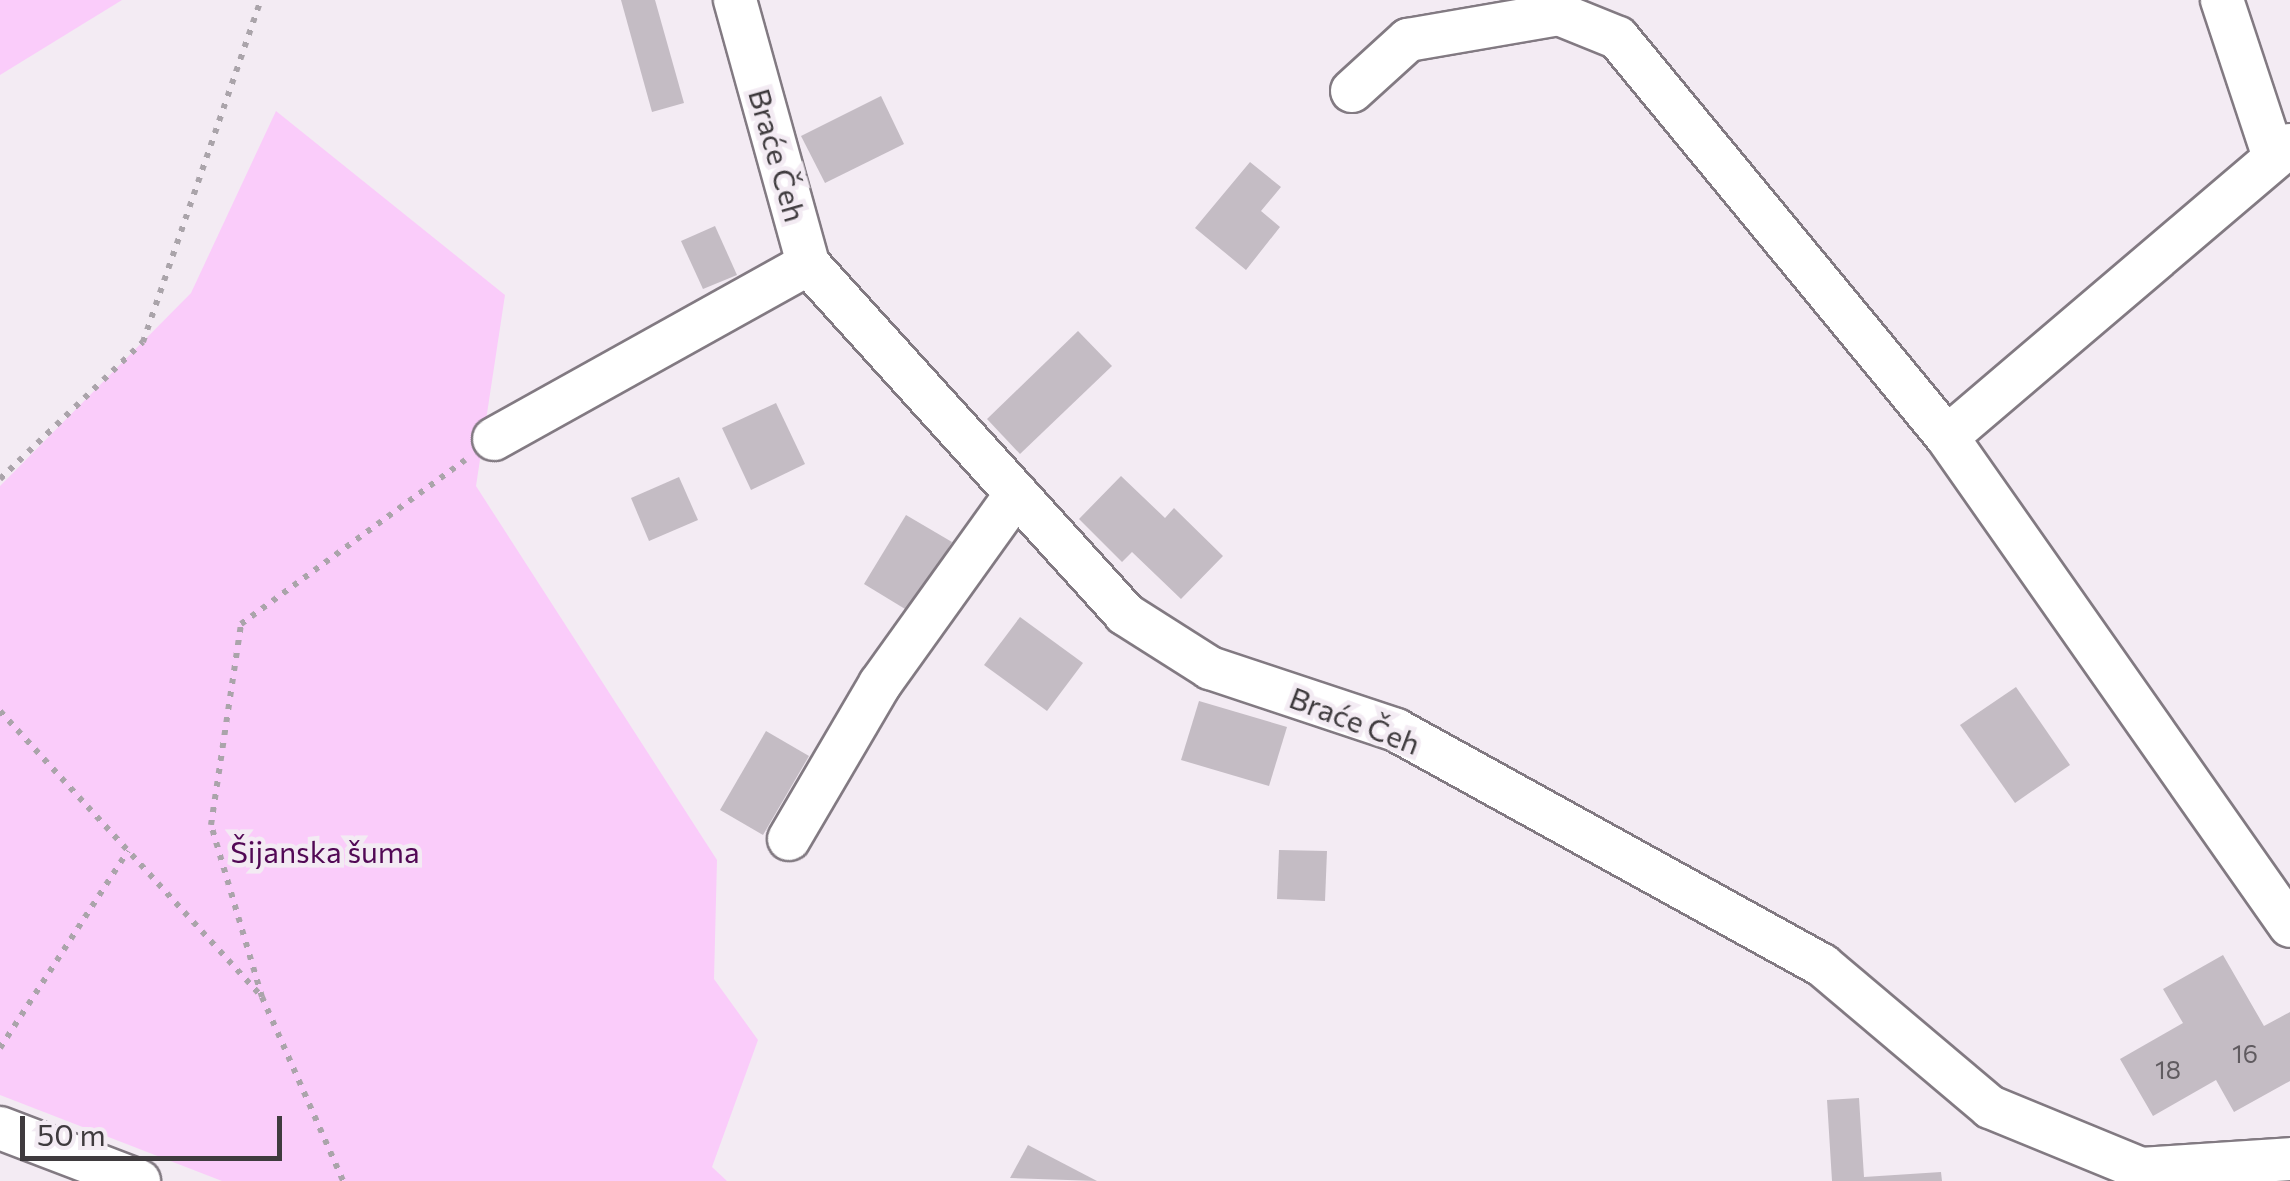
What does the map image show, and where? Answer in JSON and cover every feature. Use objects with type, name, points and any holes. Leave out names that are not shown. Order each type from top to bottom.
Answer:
[{"type":"street","name":"Braće Čeh","points":[[735,0],[808,264],[1125,614],[1210,668],[1396,730],[1822,965],[1990,1107],[2141,1169],[2290,1159]]},
{"type":"street","points":[[1947,437],[2206,220],[2282,150],[2222,0]]},
{"type":"street","points":[[1352,91],[1408,40],[1560,14],[1618,38],[1947,437],[2290,926]]},
{"type":"street","points":[[494,439],[808,264]]},
{"type":"street","points":[[789,839],[880,684],[1016,494]]},
{"type":"street","points":[[0,1128],[139,1181]]},
{"type":"path","points":[[0,480],[143,342],[261,0]]},
{"type":"path","points":[[342,1181],[262,998],[211,825],[240,624],[494,439]]},
{"type":"path","points":[[0,711],[262,998]]},
{"type":"path","points":[[0,1048],[128,851]]},
{"type":"green space","points":[[0,0],[122,0],[0,75]]},
{"type":"green space","name":"Šijanska šuma","points":[[276,111],[505,295],[476,486],[717,860],[714,979],[758,1040],[712,1167],[727,1181],[222,1181],[0,1095],[0,486],[191,293]]},
{"type":"building","points":[[621,0],[655,0],[684,103],[652,112]]},
{"type":"building","points":[[881,96],[904,144],[825,183],[801,136]]},
{"type":"building","points":[[1250,162],[1281,187],[1261,211],[1280,227],[1246,270],[1195,228]]},
{"type":"building","points":[[715,226],[737,275],[703,289],[681,241]]},
{"type":"building","points":[[1078,331],[1112,366],[1020,454],[987,419]]},
{"type":"building","points":[[776,403],[805,464],[751,490],[722,428]]},
{"type":"building","points":[[1121,476],[1165,518],[1174,508],[1223,556],[1181,599],[1132,552],[1122,562],[1079,519]]},
{"type":"building","points":[[679,477],[698,520],[649,541],[631,498]]},
{"type":"building","points":[[906,515],[952,542],[910,612],[864,584]]},
{"type":"building","points":[[1020,617],[1083,663],[1047,711],[984,665]]},
{"type":"building","points":[[2016,687],[2070,765],[2015,803],[1960,725]]},
{"type":"building","points":[[1199,701],[1287,727],[1269,786],[1181,760]]},
{"type":"building","points":[[766,731],[809,756],[763,835],[720,810]]},
{"type":"building","points":[[1279,850],[1327,851],[1325,901],[1277,899]]},
{"type":"building","points":[[2223,955],[2264,1026],[2290,1012],[2290,1081],[2234,1112],[2216,1080],[2153,1116],[2120,1059],[2183,1023],[2163,989]]},
{"type":"building","points":[[1859,1098],[1864,1177],[1941,1172],[1942,1181],[1832,1181],[1827,1100]]},
{"type":"building","points":[[1028,1145],[1097,1181],[1010,1178]]}]
